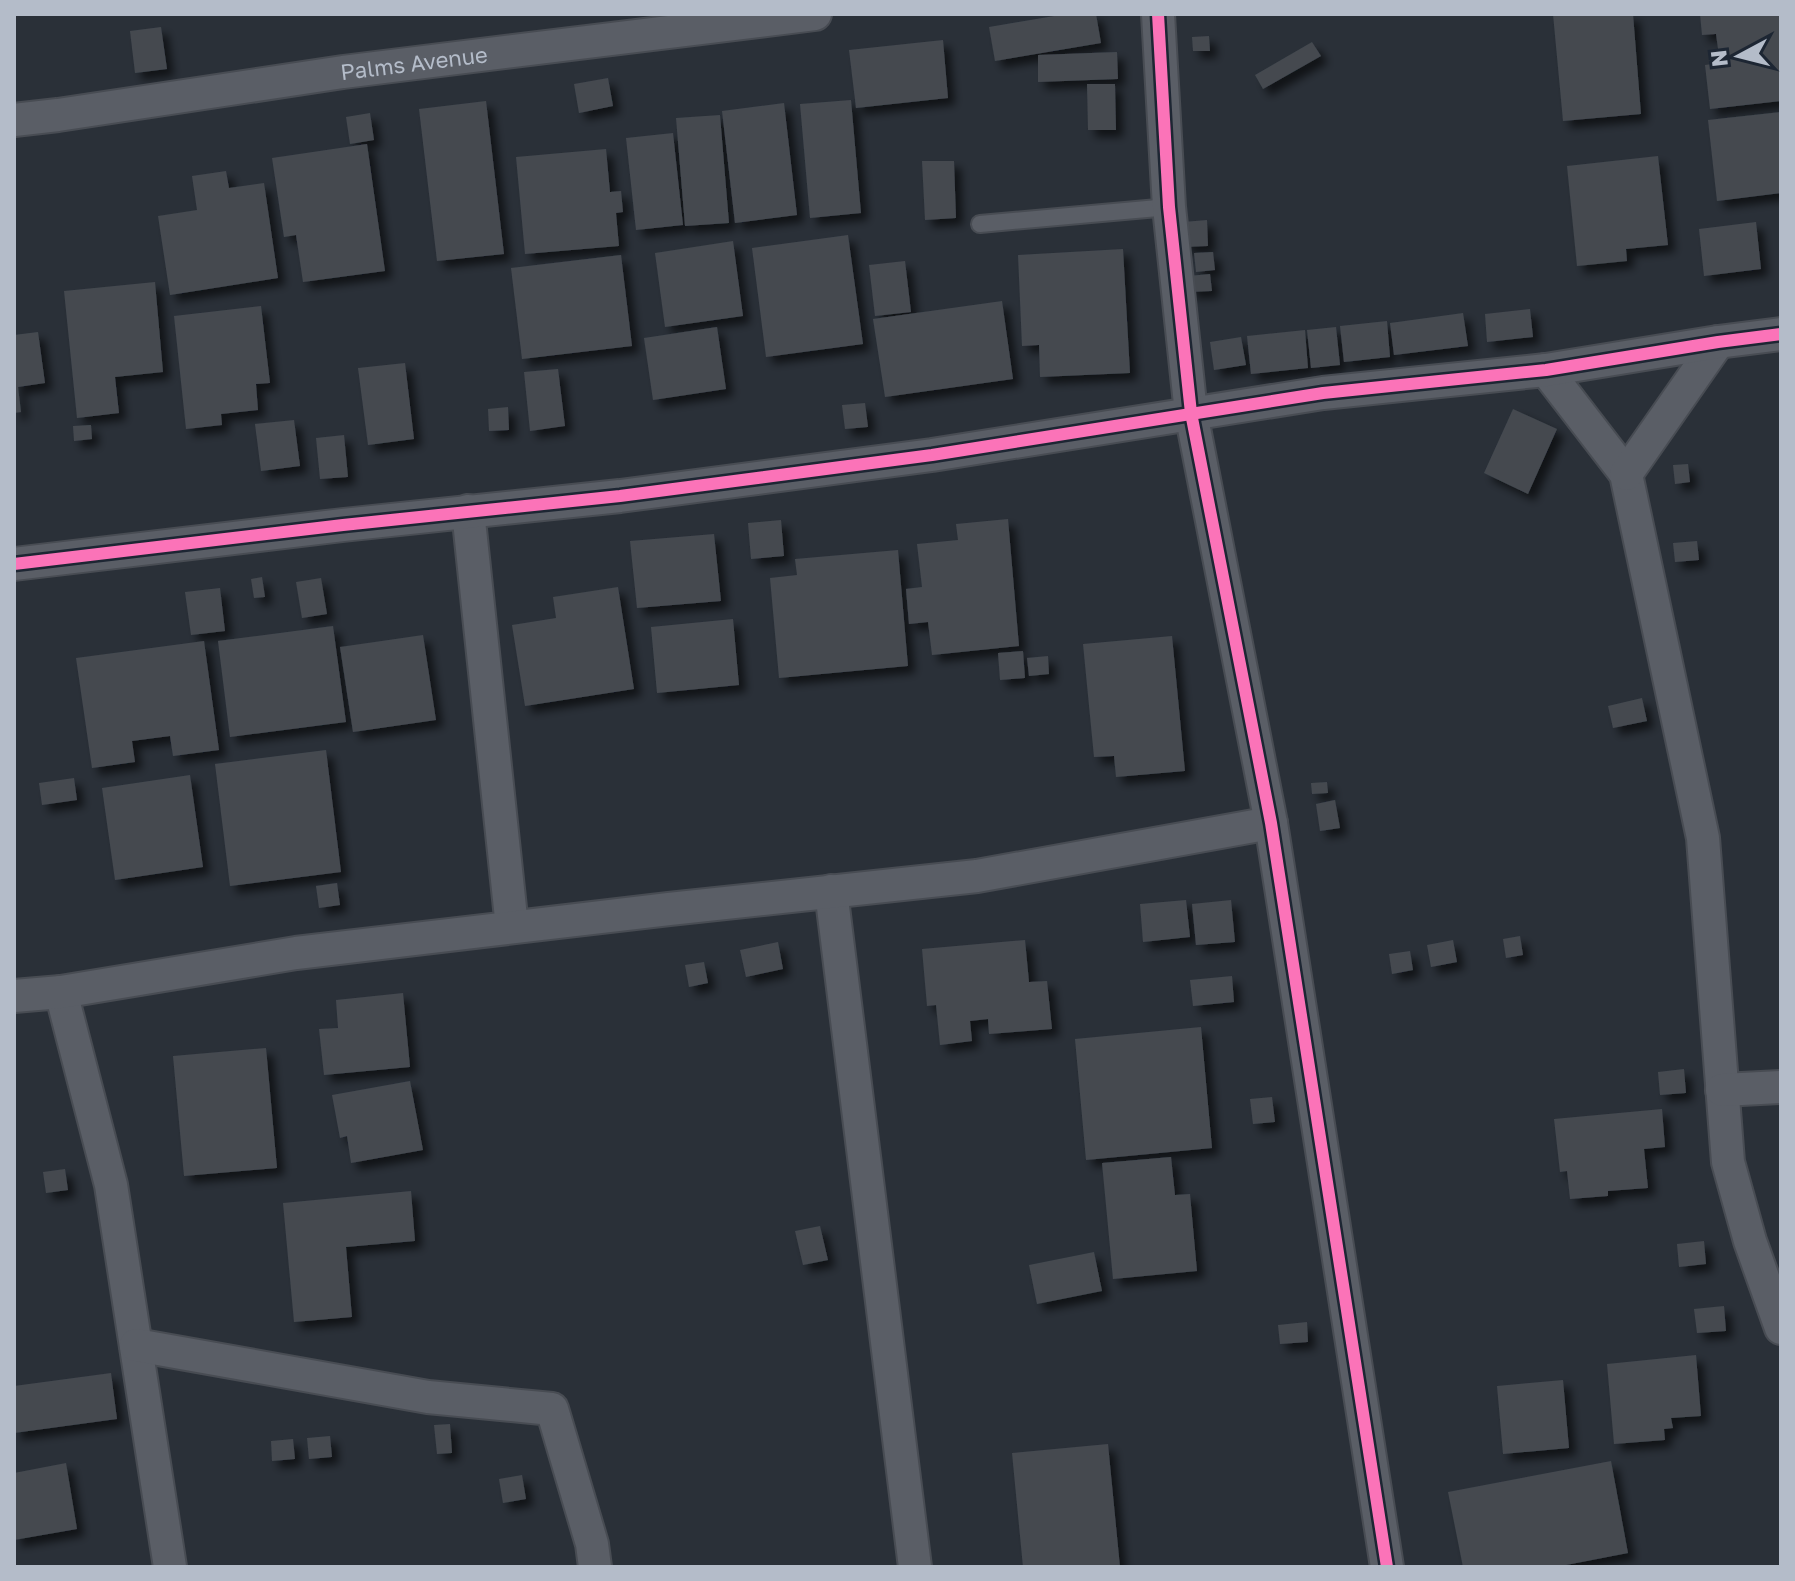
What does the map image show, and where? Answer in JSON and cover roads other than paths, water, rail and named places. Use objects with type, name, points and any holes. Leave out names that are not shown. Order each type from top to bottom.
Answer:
[{"type":"street","name":"Palms Avenue","points":[[14,120],[343,72],[815,14]]},
{"type":"street","points":[[1158,14],[1169,207],[1191,413],[1271,823],[1387,1567]]},
{"type":"street","points":[[14,564],[620,496],[917,457],[1323,393],[1546,370],[1781,334]]},
{"type":"street","points":[[1626,474],[1718,342]]},
{"type":"street","points":[[1546,370],[1626,474],[1703,838],[1728,1162],[1750,1241],[1781,1328]]},
{"type":"street","points":[[468,511],[512,927]]},
{"type":"street","points":[[14,996],[61,992],[296,953],[977,876],[1271,823]]},
{"type":"street","points":[[831,891],[915,1567]]},
{"type":"street","points":[[61,992],[111,1185],[170,1567]]},
{"type":"street","points":[[1722,1090],[1781,1087]]},
{"type":"street","points":[[136,1345],[428,1397],[552,1409],[592,1544],[595,1567]]},
{"type":"lane","points":[[980,224],[1169,207]]}]
